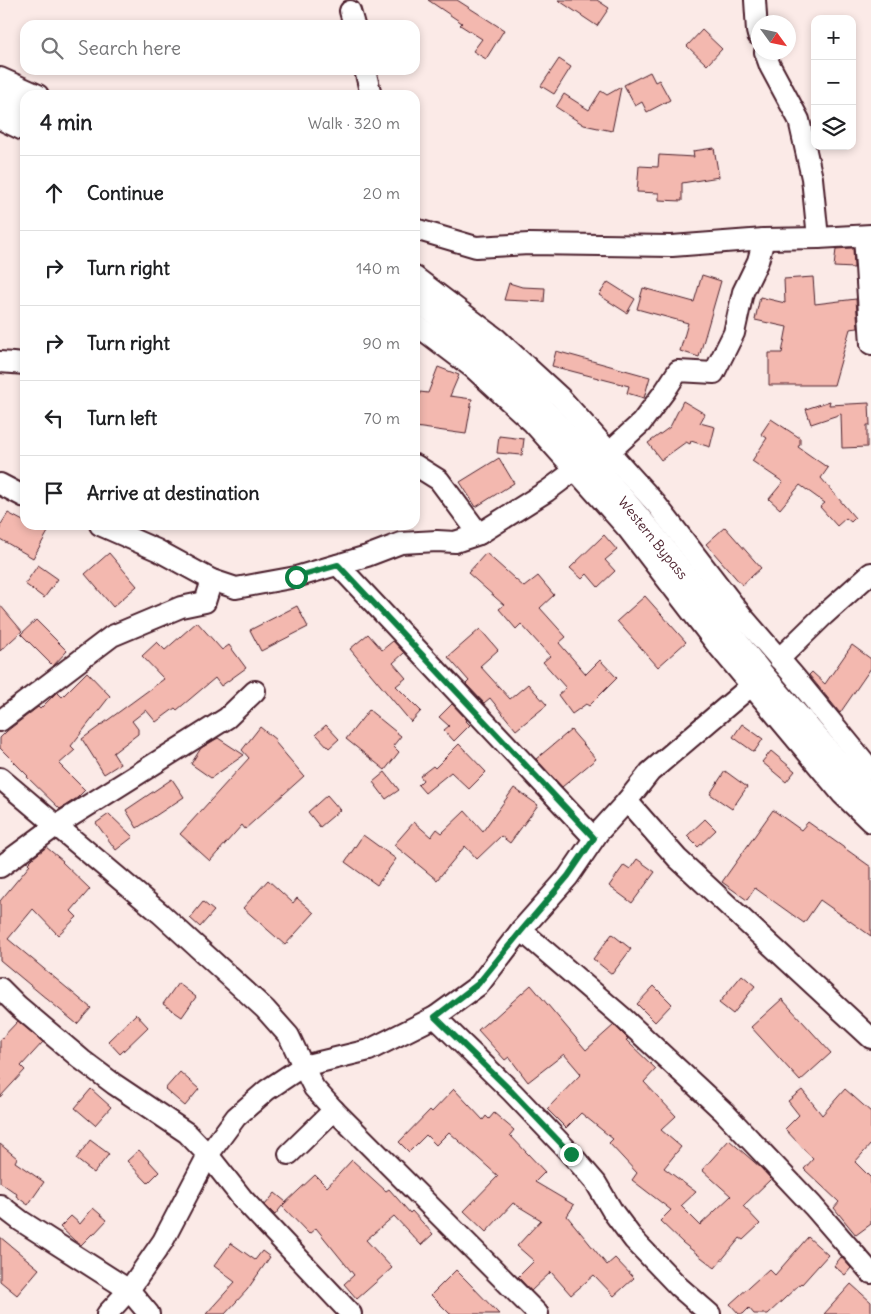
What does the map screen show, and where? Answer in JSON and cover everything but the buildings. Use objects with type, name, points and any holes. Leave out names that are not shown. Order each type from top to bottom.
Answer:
[{"type":"main road","points":[[0,99],[20,108]]},
{"type":"main road","name":"Western Bypass","points":[[420,301],[437,313],[520,386],[595,468],[648,530],[762,676],[851,779],[871,798]]},
{"type":"street","points":[[755,0],[756,15]]},
{"type":"street","points":[[768,60],[799,120],[812,178],[818,238]]},
{"type":"street","points":[[366,75],[370,90]]},
{"type":"street","points":[[0,78],[27,90]]},
{"type":"street","points":[[0,119],[20,129]]},
{"type":"street","points":[[420,230],[476,247],[529,244],[672,246],[764,239],[868,235],[871,344]]},
{"type":"street","points":[[610,452],[641,422],[678,371],[714,373],[734,333],[743,292],[758,262],[764,239]]},
{"type":"street","points":[[420,281],[497,339],[560,397],[656,504],[743,617],[871,770]]},
{"type":"street","points":[[420,328],[473,368],[533,423],[627,528],[714,641],[842,794],[871,822]]},
{"type":"street","points":[[0,362],[20,364]]},
{"type":"street","points":[[420,468],[439,480],[479,534]]},
{"type":"street","points":[[111,530],[157,550],[212,580],[236,588],[296,577],[367,556],[401,543],[455,542],[479,534],[547,491],[575,470]]},
{"type":"street","points":[[0,484],[20,494]]},
{"type":"street","points":[[338,565],[594,838]]},
{"type":"street","points":[[779,659],[824,615],[870,577]]},
{"type":"street","points":[[0,721],[112,636],[181,607],[205,602],[212,580]]},
{"type":"street","points":[[108,1314],[129,1290],[163,1241],[208,1155],[236,1118],[267,1090],[302,1066],[369,1050],[435,1017],[478,984],[568,876],[594,838],[650,772],[752,685]]},
{"type":"street","points":[[0,867],[57,825],[227,718],[255,691]]},
{"type":"street","points":[[0,778],[160,913],[265,1010],[289,1036],[314,1088],[538,1314]]},
{"type":"street","points":[[627,801],[677,858],[871,1038]]},
{"type":"street","points":[[522,930],[621,1016],[724,1112],[813,1206],[871,1273]]},
{"type":"street","points":[[0,988],[18,1006],[82,1060],[187,1133],[208,1155],[248,1205],[350,1314]]},
{"type":"street","points":[[435,1017],[512,1092],[571,1154],[596,1183],[613,1212],[634,1240],[679,1288],[710,1314]]},
{"type":"street","points":[[289,1154],[334,1110]]},
{"type":"street","points":[[0,1205],[21,1221],[129,1290],[149,1314]]},
{"type":"route","points":[[296,577],[338,565],[594,838],[568,876],[478,984],[435,1017],[512,1092],[571,1154]]}]
